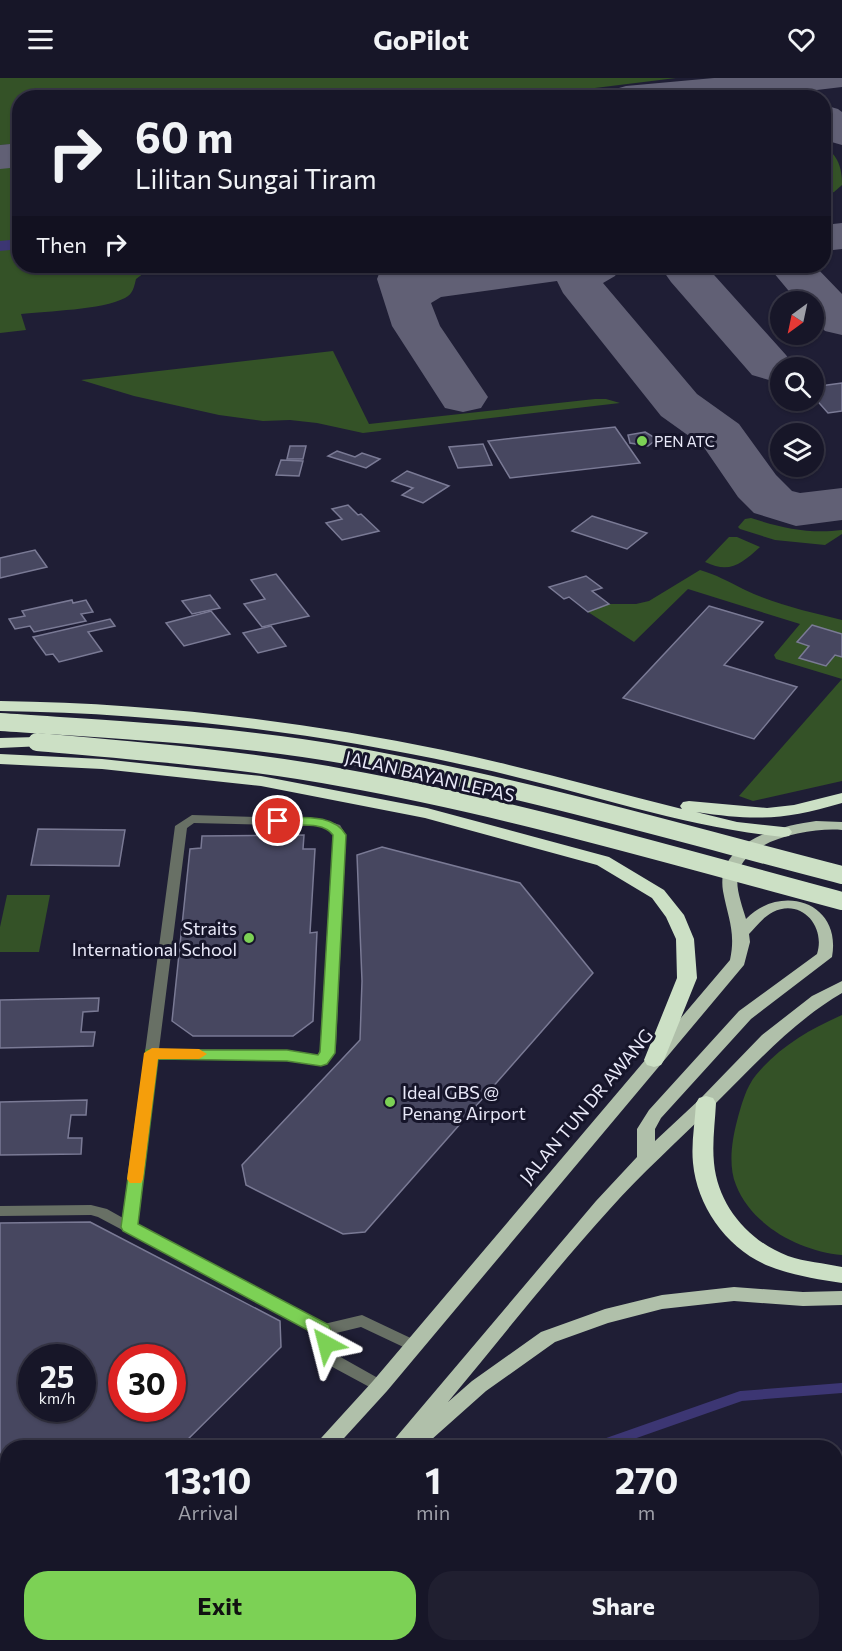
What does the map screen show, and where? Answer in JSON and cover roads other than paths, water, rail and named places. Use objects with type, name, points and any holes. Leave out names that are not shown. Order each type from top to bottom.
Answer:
[{"type":"highway","points":[[0,705],[96,708],[283,727],[443,755],[736,827],[783,832]]},
{"type":"highway","name":"JALAN BAYAN LEPAS","points":[[0,722],[180,734],[351,756],[608,814],[842,875]]},
{"type":"highway","name":"JALAN BAYAN LEPAS","points":[[0,742],[37,742],[171,754],[341,777],[418,792],[617,841],[842,901]]},
{"type":"highway","points":[[0,759],[102,764],[261,781],[427,813],[603,861],[658,894],[675,915],[685,939],[687,978],[654,1060]]},
{"type":"highway","points":[[604,794],[747,814],[777,814],[842,798]]},
{"type":"highway","points":[[706,1103],[705,1172],[712,1200],[729,1225],[762,1253],[804,1268],[842,1275]]},
{"type":"main road","name":"JALAN TUN DR AWANG","points":[[329,1440],[380,1386],[738,961],[743,949],[743,931],[729,888],[729,875],[735,861],[747,848],[783,832],[814,825],[842,826]]},
{"type":"main road","points":[[646,1159],[645,1129],[655,1114],[746,1016],[824,957],[832,949],[835,938],[831,923],[822,915],[789,904],[768,908],[743,931]]},
{"type":"main road","points":[[404,1440],[602,1206],[646,1159],[706,1103],[768,1038],[818,1000],[842,986]]},
{"type":"main road","points":[[417,1440],[479,1386],[548,1337],[604,1316],[663,1302],[734,1294],[803,1299],[842,1298]]},
{"type":"street","points":[[129,1227],[181,826],[192,819],[321,823],[336,828],[340,835],[329,1046],[321,1061],[287,1055],[152,1053]]},
{"type":"street","points":[[0,1211],[91,1210],[129,1227],[323,1330],[362,1321],[414,1346]]},
{"type":"street","points":[[323,1330],[330,1359],[380,1386]]},
{"type":"waterway","points":[[0,246],[12,245]]},
{"type":"waterway","points":[[616,1440],[741,1396],[842,1388]]},
{"type":"place","name":"PEN ATC","points":[[642,441]]},
{"type":"place","name":"Straits International School","points":[[249,938]]},
{"type":"place","name":"Ideal GBS @ Penang Airport","points":[[390,1102]]}]
